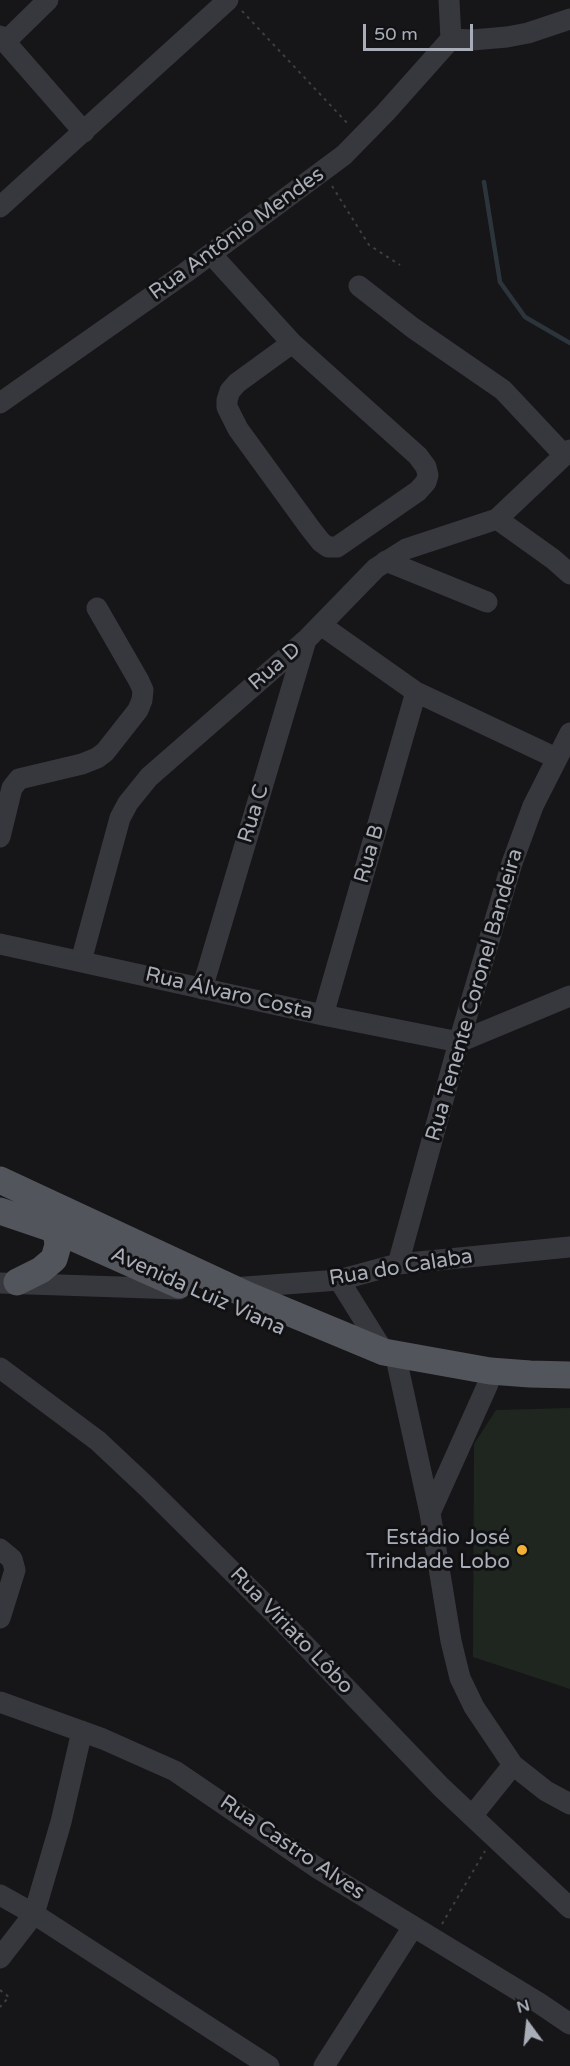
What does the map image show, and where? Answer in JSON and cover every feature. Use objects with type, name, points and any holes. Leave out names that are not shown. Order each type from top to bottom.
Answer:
[{"type":"main road","name":"Avenida Luiz Viana","points":[[0,1180],[391,1360]]},
{"type":"main road","name":"Avenida Luiz Viana","points":[[0,1211],[56,1230],[336,1351],[391,1360]]},
{"type":"main road","points":[[9,1282],[41,1270],[54,1259],[58,1245],[56,1230]]},
{"type":"main road","points":[[391,1360],[490,1371],[570,1375]]},
{"type":"main road","points":[[391,1360],[488,1384],[570,1389]]},
{"type":"street","points":[[48,0],[2,39],[84,132]]},
{"type":"street","points":[[449,0],[451,39],[507,37],[528,33],[570,19]]},
{"type":"street","points":[[0,207],[234,4]]},
{"type":"street","name":"Rua Antônio Mendes","points":[[0,403],[211,254],[322,171],[362,138],[451,39]]},
{"type":"street","points":[[211,254],[292,343],[418,456],[426,467],[428,475],[426,482],[418,491],[337,547],[328,547],[321,542],[238,429],[227,407],[226,400],[237,383],[292,343]]},
{"type":"street","points":[[359,286],[413,328],[503,390],[567,453]]},
{"type":"street","name":"Rua D","points":[[81,961],[120,818],[128,803],[149,777],[306,640],[361,582],[386,561],[406,549],[497,519],[567,453]]},
{"type":"street","points":[[497,519],[570,574]]},
{"type":"street","points":[[386,561],[488,602]]},
{"type":"street","points":[[0,837],[12,788],[19,779],[82,764],[97,758],[105,752],[138,710],[143,690],[97,608]]},
{"type":"street","points":[[321,625],[416,692],[556,758]]},
{"type":"street","name":"Rua C","points":[[202,989],[306,640]]},
{"type":"street","name":"Rua B","points":[[323,1015],[416,692]]},
{"type":"street","name":"Rua Tenente Coronel Bandeira","points":[[398,1264],[459,1042],[512,863],[533,806],[570,733]]},
{"type":"street","name":"Rua Álvaro Costa","points":[[0,944],[323,1015],[459,1042]]},
{"type":"street","points":[[459,1042],[570,996]]},
{"type":"street","name":"Rua do Calaba","points":[[231,1288],[339,1280],[398,1264],[570,1247]]},
{"type":"street","points":[[339,1280],[391,1360],[430,1513],[451,1641],[460,1678],[474,1707],[513,1765],[546,1791],[570,1804]]},
{"type":"street","points":[[9,1282],[188,1289]]},
{"type":"street","name":"Rua Viriato Lôbo","points":[[0,1368],[82,1429],[147,1487],[282,1621],[441,1787],[570,1908]]},
{"type":"street","points":[[430,1513],[488,1384]]},
{"type":"street","points":[[0,1549],[12,1559],[15,1570],[0,1618]]},
{"type":"street","name":"Rua Castro Alves","points":[[0,1702],[137,1752],[195,1783],[319,1869],[539,2003],[570,2025]]},
{"type":"street","points":[[0,1958],[34,1914],[61,1822],[82,1731]]},
{"type":"street","points":[[472,1816],[513,1765]]},
{"type":"street","points":[[0,1896],[34,1914],[269,2066]]},
{"type":"street","points":[[324,2066],[412,1927]]},
{"type":"path","points":[[234,4],[362,138]]},
{"type":"path","points":[[322,171],[369,245],[400,264]]},
{"type":"path","points":[[433,1940],[494,1836]]},
{"type":"path","points":[[0,1990],[9,1997],[0,2007]]},
{"type":"shaded area","name":"Estádio José Trindade Lobo","points":[[570,1408],[570,1689],[473,1657],[474,1444],[496,1410]]},
{"type":"waterway","points":[[484,182],[500,282],[525,317],[570,343]]},
{"type":"place","name":"Estádio José Trindade Lobo","points":[[522,1550]]}]
